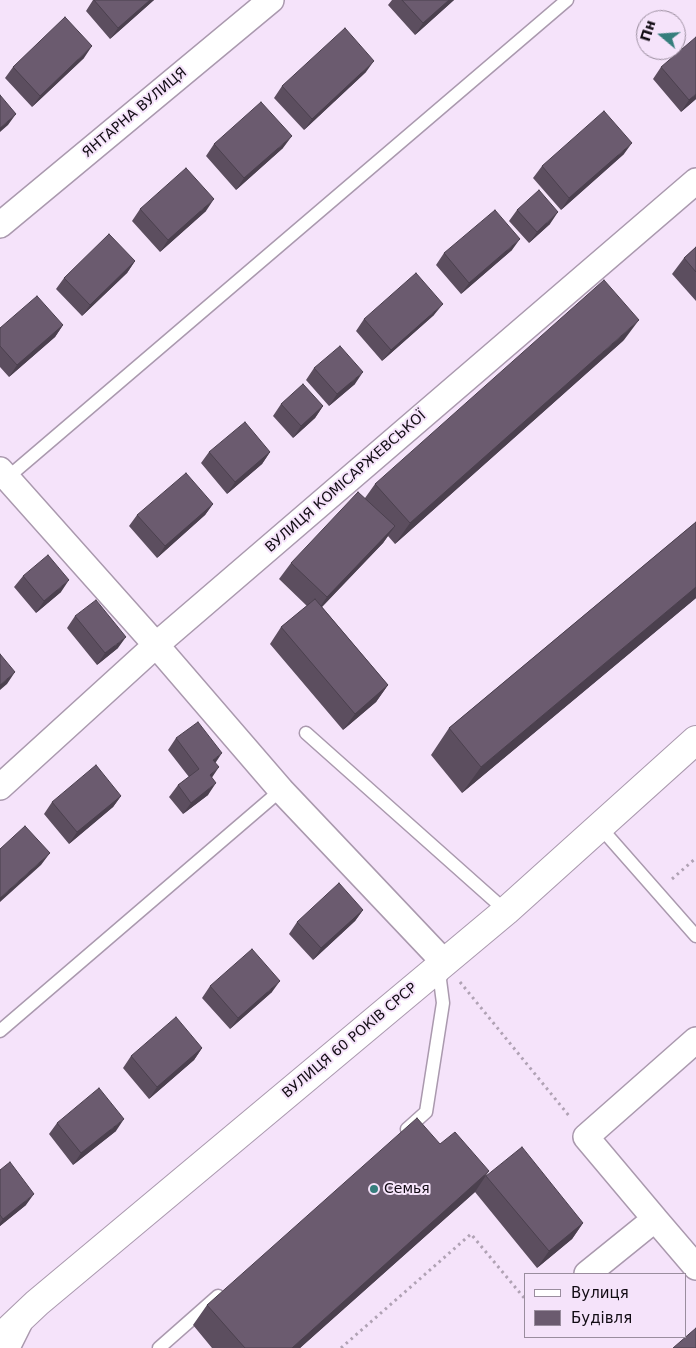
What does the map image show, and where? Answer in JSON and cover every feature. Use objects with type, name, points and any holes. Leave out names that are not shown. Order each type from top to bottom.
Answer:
[{"type":"street","name":"ЯНТАРНА ВУЛИЦЯ","points":[[0,225],[271,0]]},
{"type":"street","name":"ВУЛИЦЯ КОМІСАРЖЕВСЬКОЇ","points":[[0,787],[156,645],[696,181]]},
{"type":"street","points":[[6,484],[156,645],[281,790],[444,962]]},
{"type":"street","name":"ВУЛИЦЯ 60 РОКІВ СРСР","points":[[0,1338],[37,1303],[506,911],[696,740]]},
{"type":"street","points":[[696,1040],[586,1137],[696,1267]]},
{"type":"street","points":[[588,1273],[655,1219]]},
{"type":"lane","points":[[6,484],[567,0]]},
{"type":"lane","points":[[306,733],[506,911]]},
{"type":"lane","points":[[0,1031],[281,790]]},
{"type":"lane","points":[[600,827],[696,936]]},
{"type":"lane","points":[[397,1138],[426,1112],[443,1002],[440,980],[444,962]]},
{"type":"lane","points":[[159,1348],[226,1289]]},
{"type":"lane","points":[[14,1348],[37,1303]]},
{"type":"path","points":[[658,891],[696,858]]},
{"type":"path","points":[[444,962],[586,1137]]},
{"type":"path","points":[[340,1348],[471,1234],[524,1298]]},
{"type":"building","points":[[94,0],[150,0],[118,28]]},
{"type":"building","points":[[402,0],[449,0],[423,23]]},
{"type":"building","points":[[65,17],[92,46],[40,96],[13,67]]},
{"type":"building","points":[[345,28],[374,61],[312,119],[282,86]]},
{"type":"building","points":[[696,37],[696,94],[689,100],[661,67],[669,60],[686,60],[686,46]]},
{"type":"building","points":[[0,95],[16,114],[0,128]]},
{"type":"building","points":[[261,102],[292,136],[244,178],[214,144]]},
{"type":"building","points":[[604,111],[632,143],[569,198],[542,166]]},
{"type":"building","points":[[186,168],[214,199],[168,240],[140,209]]},
{"type":"building","points":[[539,190],[558,212],[537,232],[517,210]]},
{"type":"building","points":[[495,210],[520,239],[469,283],[444,253]]},
{"type":"building","points":[[109,234],[135,261],[90,305],[64,278]]},
{"type":"building","points":[[696,247],[696,272],[684,258]]},
{"type":"building","points":[[416,273],[443,304],[391,350],[364,319]]},
{"type":"building","points":[[604,280],[639,320],[410,523],[375,484]]},
{"type":"building","points":[[37,296],[63,325],[17,365],[0,346],[0,328]]},
{"type":"building","points":[[340,346],[363,372],[337,394],[314,368]]},
{"type":"building","points":[[303,384],[323,406],[301,426],[281,404]]},
{"type":"building","points":[[245,422],[270,452],[235,482],[209,452]]},
{"type":"building","points":[[186,473],[213,504],[165,546],[137,515]]},
{"type":"building","points":[[358,492],[395,526],[327,597],[291,563]]},
{"type":"building","points":[[696,522],[696,587],[481,767],[449,728]]},
{"type":"building","points":[[48,555],[69,580],[44,601],[23,576]]},
{"type":"building","points":[[315,599],[388,685],[355,714],[281,627]]},
{"type":"building","points":[[96,600],[126,637],[105,653],[75,616]]},
{"type":"building","points":[[0,654],[15,672],[0,685]]},
{"type":"building","points":[[198,722],[222,753],[213,760],[219,767],[210,775],[216,783],[191,803],[178,785],[199,769],[176,738]]},
{"type":"building","points":[[96,765],[121,796],[77,832],[52,802]]},
{"type":"building","points":[[25,826],[50,853],[0,898],[0,849]]},
{"type":"building","points":[[339,883],[363,910],[321,948],[297,922]]},
{"type":"building","points":[[252,949],[280,981],[238,1018],[210,986]]},
{"type":"building","points":[[176,1017],[202,1048],[157,1087],[131,1056]]},
{"type":"building","points":[[99,1088],[124,1119],[81,1153],[57,1123]]},
{"type":"building","points":[[417,1118],[440,1144],[455,1132],[489,1171],[292,1348],[245,1348],[207,1305]]},
{"type":"building","points":[[522,1147],[583,1223],[549,1251],[486,1176]]},
{"type":"building","points":[[10,1162],[34,1194],[3,1219],[0,1215],[0,1170]]},
{"type":"building","points":[[696,1328],[696,1348],[673,1348],[686,1338]]},
{"type":"place","name":"Семья","points":[[374,1189]]}]
